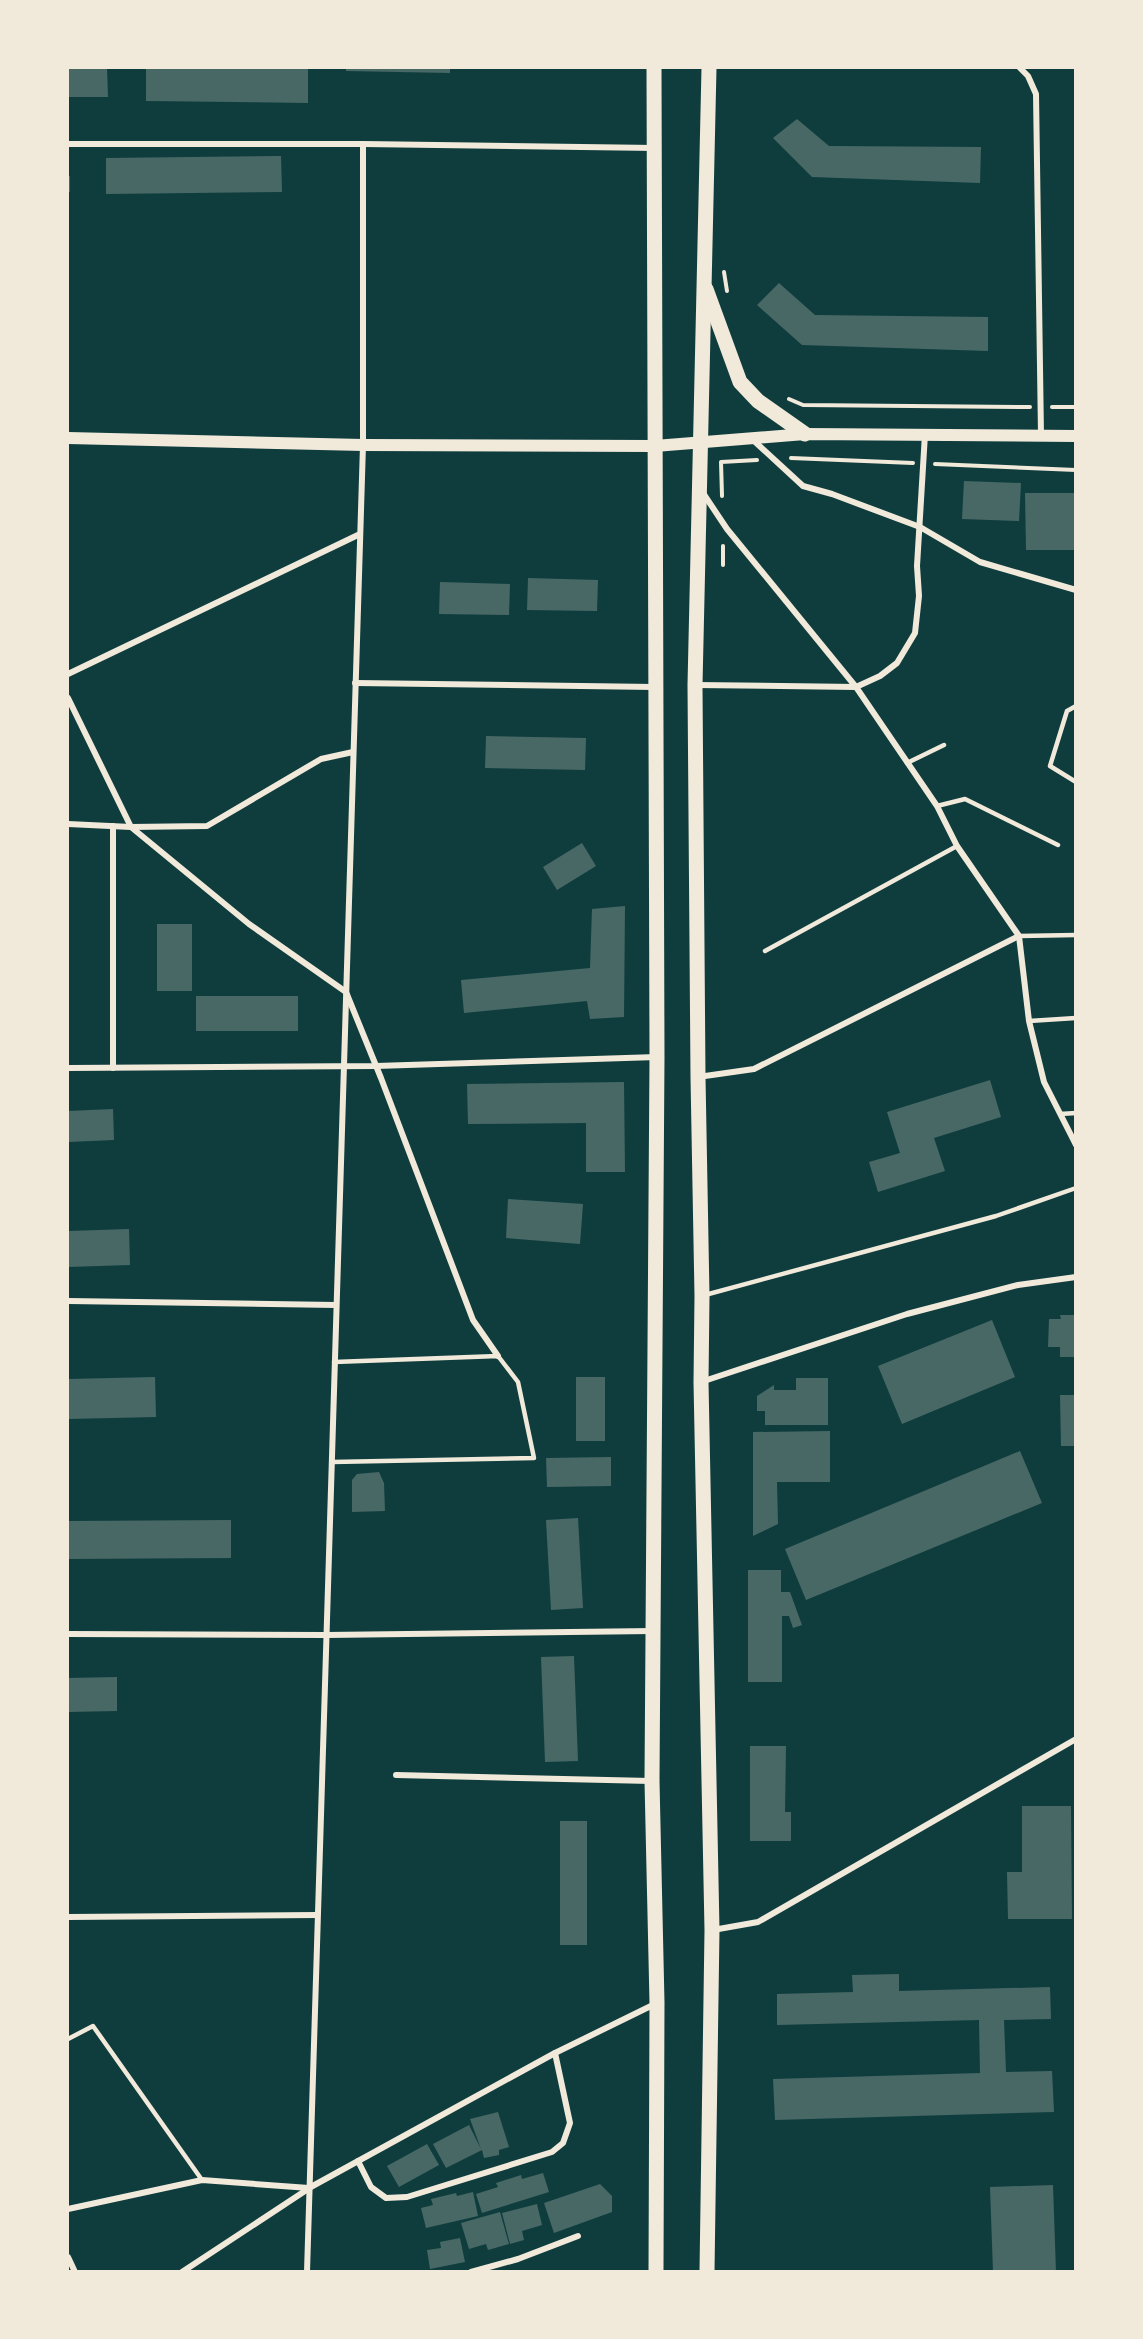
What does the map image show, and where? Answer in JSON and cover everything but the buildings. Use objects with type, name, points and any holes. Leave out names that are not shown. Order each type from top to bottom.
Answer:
[{"type":"main road","points":[[654,68],[657,1057],[652,1781],[657,2003],[656,2271]]},
{"type":"main road","points":[[707,2271],[712,1930],[701,1382],[695,685],[702,280],[709,68]]},
{"type":"main road","points":[[702,280],[740,382],[758,401],[805,435]]},
{"type":"main road","points":[[68,438],[363,445],[655,446],[805,435],[1076,436]]},
{"type":"street","points":[[1020,68],[1028,76],[1036,94],[1041,435]]},
{"type":"street","points":[[68,144],[363,144],[656,148]]},
{"type":"street","points":[[308,2271],[363,445],[363,144]]},
{"type":"street","points":[[695,685],[856,687],[880,676],[897,663],[915,633],[919,596],[917,566],[925,434]]},
{"type":"street","points":[[750,438],[803,486],[832,494],[920,527],[980,562],[1076,590]]},
{"type":"street","points":[[698,485],[727,529],[856,687],[937,807],[957,846],[1019,936],[1029,1021],[1044,1082],[1076,1145]]},
{"type":"street","points":[[68,674],[360,534]]},
{"type":"street","points":[[355,683],[655,687]]},
{"type":"street","points":[[68,698],[131,827],[249,924],[346,992],[473,1320],[498,1356]]},
{"type":"street","points":[[68,824],[131,827],[207,826],[321,759],[353,752]]},
{"type":"street","points":[[113,826],[113,1068]]},
{"type":"street","points":[[698,1077],[754,1069],[1019,936]]},
{"type":"street","points":[[68,1068],[376,1066],[657,1057]]},
{"type":"street","points":[[701,1382],[907,1314],[1018,1285],[1076,1277]]},
{"type":"street","points":[[68,1302],[336,1305]]},
{"type":"street","points":[[68,1634],[326,1635],[654,1631]]},
{"type":"street","points":[[712,1930],[758,1922],[1076,1738]]},
{"type":"street","points":[[396,1775],[652,1781]]},
{"type":"street","points":[[68,1917],[317,1915]]},
{"type":"street","points":[[182,2271],[309,2188],[555,2053],[657,2003]]},
{"type":"street","points":[[358,2161],[371,2187],[386,2198],[407,2197],[552,2152],[563,2143],[570,2123],[555,2053]]},
{"type":"street","points":[[68,2209],[202,2180],[309,2188]]},
{"type":"street","points":[[471,2271],[518,2259],[578,2236]]},
{"type":"street","points":[[68,2257],[75,2271]]},
{"type":"lane","points":[[1076,706],[1067,711],[1050,766],[1076,782]]},
{"type":"lane","points":[[907,763],[944,745]]},
{"type":"lane","points":[[937,807],[965,799],[1058,846]]},
{"type":"lane","points":[[765,951],[957,846]]},
{"type":"lane","points":[[1019,936],[1076,935]]},
{"type":"lane","points":[[1029,1021],[1076,1018]]},
{"type":"lane","points":[[1060,1114],[1076,1113]]},
{"type":"lane","points":[[702,1296],[996,1216],[1076,1188]]},
{"type":"lane","points":[[332,1462],[534,1458],[518,1382],[498,1356],[334,1362]]},
{"type":"lane","points":[[68,2039],[93,2026],[202,2180]]},
{"type":"path","points":[[723,270],[728,299]]},
{"type":"path","points":[[781,396],[803,405],[1076,407]]}]
